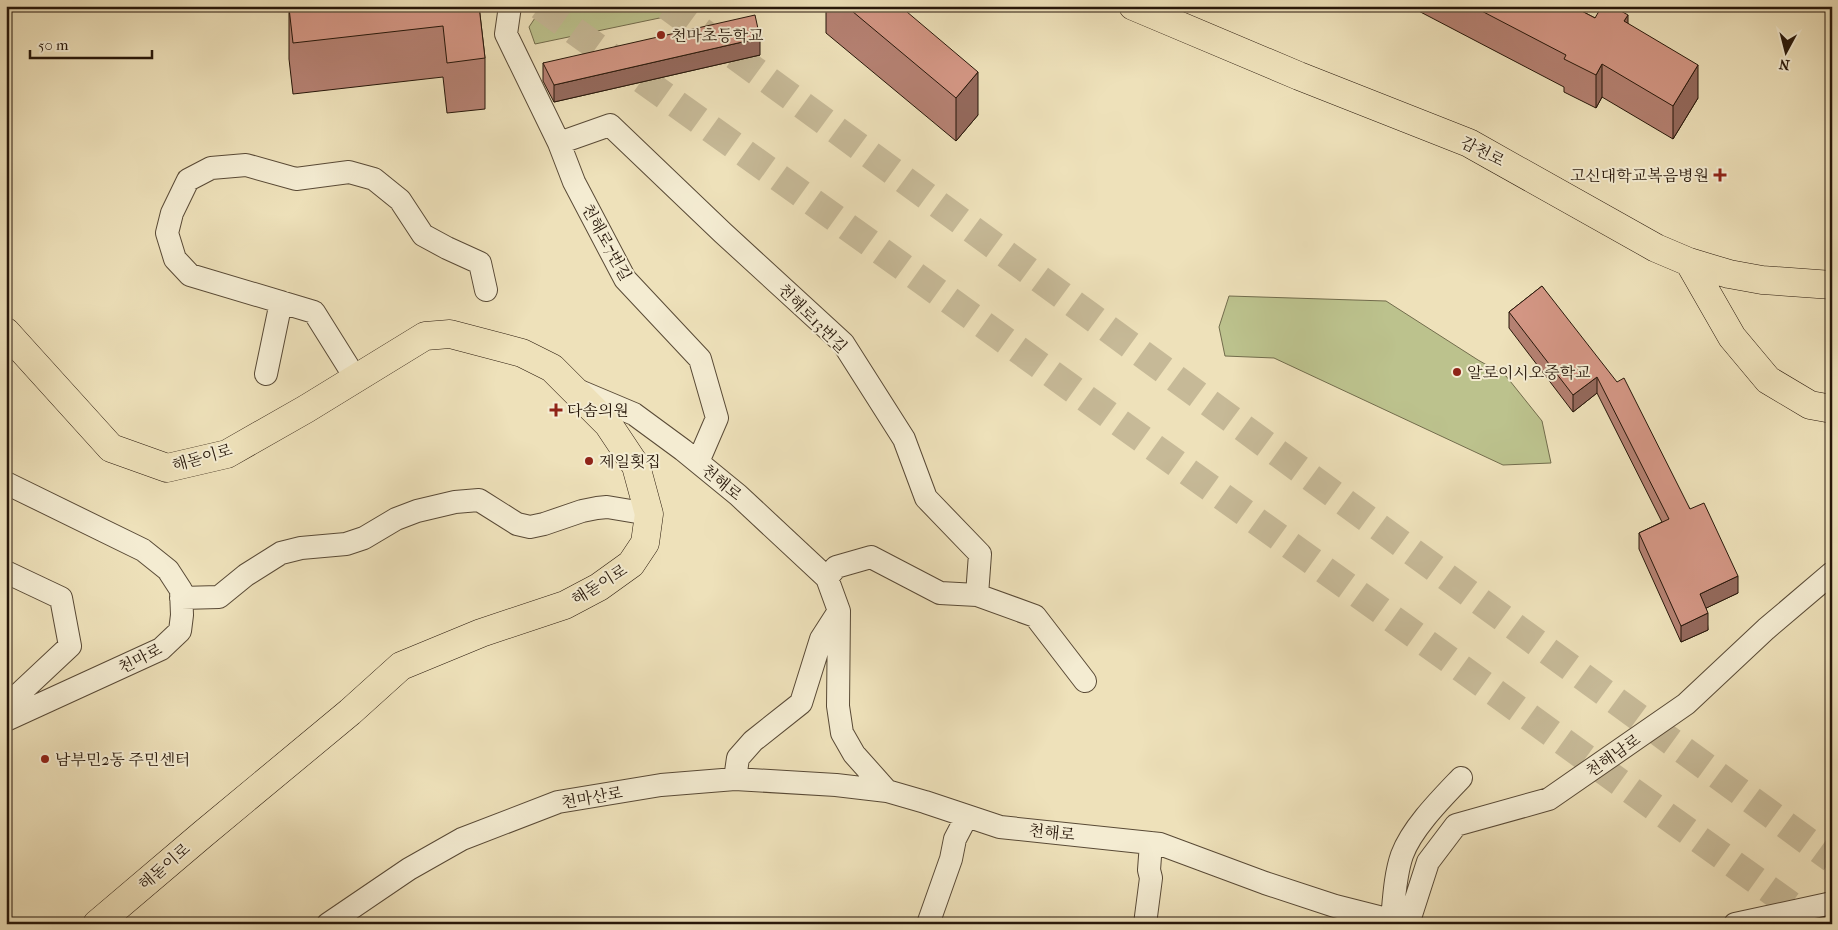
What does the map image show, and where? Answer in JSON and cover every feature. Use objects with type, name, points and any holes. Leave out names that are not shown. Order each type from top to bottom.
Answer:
[{"type":"main road","name":"감천로","points":[[1133,6],[1299,76],[1469,143],[1656,248],[1689,262],[1729,274],[1762,280],[1832,285]]},
{"type":"main road","points":[[1689,262],[1732,337],[1768,380],[1810,405],[1832,409]]},
{"type":"main road","name":"해돋이로","points":[[6,332],[111,448],[167,468],[227,454],[426,336],[450,334],[522,354],[552,368],[608,424],[636,466],[648,514],[645,543],[631,564],[599,587],[566,605],[481,633],[401,666],[350,712],[97,924]]},
{"type":"street","name":"천해로7번길","points":[[510,6],[506,34],[559,144],[574,182],[625,279],[700,359],[717,418],[698,462]]},
{"type":"street","name":"천해로13번길","points":[[559,144],[610,125],[842,343],[904,439],[926,498],[980,554],[977,596]]},
{"type":"street","points":[[356,379],[314,312],[190,276],[175,259],[167,233],[172,213],[188,180],[211,168],[246,165],[296,179],[349,172],[374,179],[400,200],[423,235],[480,263],[486,290]]},
{"type":"street","points":[[266,374],[281,302]]},
{"type":"street","name":"천해로","points":[[573,388],[634,414],[683,450],[738,495],[827,578],[839,611],[838,706],[842,733],[854,754],[886,791],[926,802],[1000,827],[1160,844],[1265,883],[1326,903],[1402,923]]},
{"type":"street","name":"천마로","points":[[6,483],[143,550],[168,570],[181,590],[182,615],[180,631],[161,649],[6,720]]},
{"type":"street","points":[[181,598],[219,597],[246,575],[281,553],[300,548],[346,544],[372,534],[396,519],[417,511],[454,502],[479,500],[517,524],[530,527],[582,510],[597,508],[607,507],[648,514]]},
{"type":"street","points":[[827,578],[836,568],[871,557],[940,593],[977,596],[1035,616],[1085,681]]},
{"type":"street","points":[[6,572],[61,598],[70,646],[6,706]]},
{"type":"street","name":"천해남로","points":[[1402,923],[1428,862],[1456,825],[1549,799],[1686,704],[1766,629],[1832,573]]},
{"type":"street","points":[[735,780],[738,758],[753,741],[802,703],[821,639],[839,611]]},
{"type":"street","points":[[1402,923],[1399,865],[1406,846],[1440,801],[1461,778]]},
{"type":"street","name":"천마산로","points":[[328,924],[409,869],[462,839],[558,802],[661,785],[735,780],[836,785],[886,791]]},
{"type":"street","points":[[928,924],[951,859],[955,839],[967,816]]},
{"type":"street","points":[[1145,924],[1151,878],[1149,870],[1151,842]]},
{"type":"street","points":[[1735,924],[1832,903]]},
{"type":"green space","points":[[543,6],[717,6],[535,44],[529,27]]},
{"type":"green space","points":[[1229,296],[1386,301],[1506,376],[1542,421],[1551,463],[1503,465],[1274,358],[1225,356],[1219,327]]},
{"type":"building","points":[[304,6],[479,6],[485,58],[447,63],[443,26],[293,43],[289,8]]},
{"type":"building","points":[[846,6],[900,6],[978,72],[956,98]]},
{"type":"building","points":[[1472,6],[1572,6],[1595,18],[1602,6],[1612,6],[1628,15],[1624,21],[1698,65],[1673,106],[1602,64],[1596,75],[1564,59],[1566,55]]},
{"type":"building","points":[[755,15],[760,38],[554,85],[543,63]]},
{"type":"building","points":[[1542,286],[1617,382],[1624,378],[1690,509],[1704,503],[1738,576],[1700,594],[1708,613],[1681,626],[1639,533],[1669,519],[1597,377],[1573,395],[1509,312]]},
{"type":"tunnel","points":[[540,6],[1817,924]]},
{"type":"tunnel","points":[[667,6],[1832,859]]},
{"type":"place","name":"천마초등학교","points":[[661,35]]},
{"type":"place","name":"고신대학교복음병원","points":[[1720,175]]},
{"type":"place","name":"알로이시오중학교","points":[[1457,372]]},
{"type":"place","name":"다솜의원","points":[[556,410]]},
{"type":"place","name":"제일횟집","points":[[589,461]]},
{"type":"place","name":"남부민2동 주민센터","points":[[45,759]]}]
